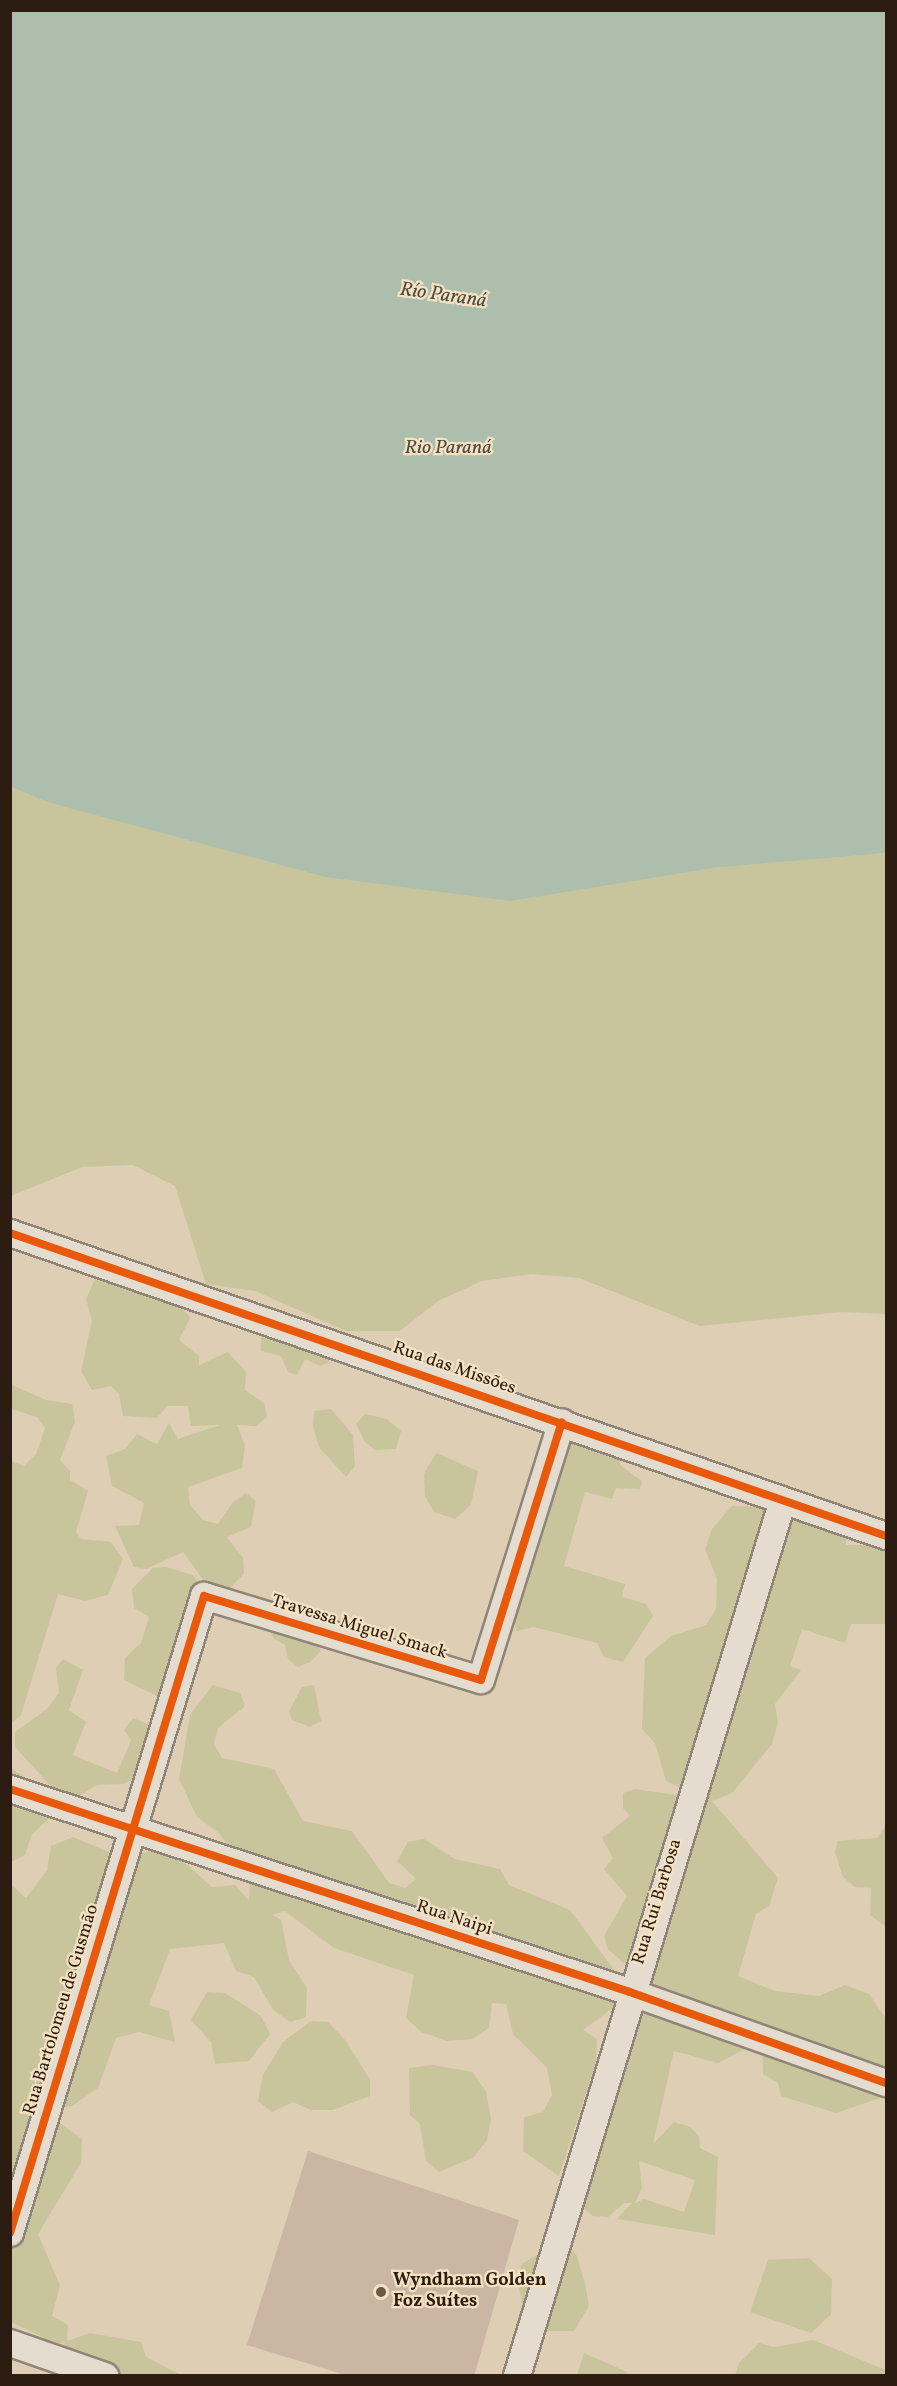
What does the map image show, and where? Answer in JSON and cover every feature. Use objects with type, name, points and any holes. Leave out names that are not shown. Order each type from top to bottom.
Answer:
[{"type":"street","name":"Rua das Missões","points":[[10,1233],[562,1422],[886,1536]]},
{"type":"street","name":"Travessa Miguel Smack","points":[[132,1830],[204,1596],[482,1680],[562,1422]]},
{"type":"street","name":"Rua Rui Barbosa","points":[[517,2376],[630,1992],[783,1500]]},
{"type":"street","name":"Rua Naipi","points":[[10,1789],[630,1992],[886,2083]]},
{"type":"street","name":"Rua Bartolomeu de Gusmão","points":[[10,2234],[132,1830]]},
{"type":"street","points":[[10,2343],[105,2376]]},
{"type":"shaded area","points":[[11,787],[47,802],[713,868],[886,853],[886,1314],[842,1312],[700,1326],[579,1278],[531,1274],[482,1281],[438,1301],[400,1331],[346,1331],[255,1291],[206,1284],[175,1186],[133,1165],[82,1167],[11,1196]]},
{"type":"shaded area","points":[[95,1279],[179,1304],[190,1318],[179,1340],[199,1356],[199,1365],[228,1352],[246,1372],[245,1390],[264,1403],[267,1417],[256,1426],[237,1425],[245,1446],[242,1468],[188,1487],[190,1505],[203,1520],[218,1524],[233,1502],[246,1493],[256,1501],[251,1527],[227,1537],[243,1558],[244,1574],[225,1593],[204,1581],[183,1552],[146,1569],[134,1567],[115,1526],[139,1525],[144,1503],[112,1486],[106,1456],[125,1449],[137,1434],[157,1444],[169,1423],[178,1439],[220,1425],[191,1426],[188,1406],[167,1406],[157,1418],[123,1416],[119,1394],[111,1386],[92,1390],[81,1371],[92,1321],[86,1299]]},
{"type":"shaded area","points":[[261,1333],[327,1348],[329,1362],[320,1366],[305,1359],[297,1375],[288,1372],[281,1356],[261,1351]]},
{"type":"shaded area","points":[[12,1385],[46,1400],[72,1404],[75,1422],[60,1460],[70,1471],[70,1480],[88,1491],[76,1532],[81,1539],[111,1542],[123,1559],[108,1595],[85,1601],[58,1594],[21,1715],[12,1723],[11,1461],[24,1466],[36,1454],[45,1428],[37,1417],[11,1409]]},
{"type":"shaded area","points":[[552,1408],[580,1418],[623,1450],[620,1465],[642,1481],[640,1489],[616,1488],[612,1499],[585,1492],[564,1566],[625,1584],[622,1597],[646,1604],[653,1616],[623,1662],[604,1657],[597,1643],[534,1627],[516,1631],[514,1613]]},
{"type":"shaded area","points":[[331,1409],[353,1435],[355,1466],[346,1477],[319,1447],[313,1426],[314,1411]]},
{"type":"shaded area","points":[[365,1414],[387,1419],[401,1431],[396,1449],[375,1450],[365,1442],[356,1424]]},
{"type":"shaded area","points":[[436,1453],[478,1471],[471,1505],[455,1519],[434,1512],[425,1496],[424,1474]]},
{"type":"shaded area","points":[[785,1485],[837,1507],[847,1522],[846,1545],[886,1545],[886,1624],[851,1624],[845,1643],[802,1629],[790,1666],[801,1670],[775,1704],[778,1722],[772,1744],[732,1793],[712,1801],[778,1878],[769,1906],[756,1914],[738,1976],[775,1991],[819,1996],[845,1985],[869,1994],[886,2019],[886,2096],[836,2113],[781,2096],[778,2083],[763,2074],[762,2040],[718,2063],[674,2051],[653,2144],[674,2122],[690,2127],[699,2136],[700,2148],[718,2157],[715,2235],[617,2219],[632,2203],[624,2203],[608,2217],[593,2216],[579,2205],[630,1969],[608,1949],[604,1936],[627,1896],[604,1869],[613,1858],[602,1838],[630,1816],[623,1808],[623,1793],[635,1789],[710,1800],[666,1781],[655,1743],[642,1729],[645,1658],[671,1636],[706,1625],[716,1609],[717,1579],[705,1549],[712,1529],[732,1506],[758,1507]],"holes":[[[639,2161],[695,2180],[684,2212],[644,2199],[635,2203],[642,2188]]]},
{"type":"shaded area","points":[[166,1567],[193,1575],[200,1587],[162,1713],[153,1714],[159,1697],[124,1680],[125,1658],[141,1643],[149,1617],[134,1608],[132,1589],[153,1568]]},
{"type":"shaded area","points":[[282,1615],[318,1638],[320,1652],[310,1662],[298,1667],[288,1659],[285,1645],[274,1639],[269,1629]]},
{"type":"shaded area","points":[[63,1659],[83,1670],[69,1710],[86,1722],[73,1755],[117,1773],[131,1740],[124,1730],[133,1718],[148,1724],[155,1735],[141,1775],[123,1784],[97,1785],[76,1798],[59,1795],[15,1747],[15,1732],[48,1708],[59,1693],[56,1668]]},
{"type":"shaded area","points":[[213,1685],[240,1693],[245,1706],[218,1728],[214,1744],[222,1758],[274,1769],[303,1821],[352,1831],[389,1883],[405,1888],[416,1879],[397,1861],[408,1842],[424,1839],[455,1859],[500,1869],[509,1885],[570,1910],[617,1974],[614,2007],[583,2030],[597,2039],[596,2062],[559,2176],[523,2151],[524,2117],[543,2112],[552,2095],[547,2068],[513,2034],[506,2004],[492,2003],[489,2028],[472,2039],[447,2041],[421,2032],[406,2018],[414,1975],[334,1948],[285,1911],[272,1915],[281,1920],[289,1960],[307,1988],[306,2017],[290,2022],[273,2010],[254,1977],[236,1971],[224,1943],[170,1949],[149,2005],[169,2011],[175,2042],[139,2032],[116,2038],[98,2088],[72,2106],[28,2114],[22,2110],[34,2121],[61,2124],[82,2139],[81,2163],[38,2234],[60,2286],[52,2316],[68,2325],[67,2341],[90,2333],[141,2342],[146,2357],[181,2375],[53,2375],[51,2358],[66,2342],[57,2344],[11,2322],[10,1883],[26,1898],[47,1870],[51,1846],[73,1837],[118,1856],[169,1849],[212,1887],[235,1885],[249,1901],[250,1875],[219,1833],[197,1817],[179,1779],[190,1715]]},
{"type":"shaded area","points":[[314,1685],[321,1721],[310,1727],[292,1720],[289,1711],[302,1687]]},
{"type":"shaded area","points":[[11,1768],[38,1787],[50,1818],[32,1834],[25,1855],[11,1862]]},
{"type":"shaded area","points":[[886,1825],[886,1927],[870,1915],[871,1888],[855,1887],[843,1877],[835,1852],[838,1841],[877,1838]]},
{"type":"shaded area","points":[[207,1992],[225,1993],[261,2016],[270,2034],[249,2061],[215,2064],[211,2042],[191,2020]]},
{"type":"shaded area","points":[[311,2021],[328,2022],[346,2041],[370,2080],[370,2096],[333,2110],[311,2110],[293,2102],[272,2112],[258,2101],[263,2075],[283,2042]]},
{"type":"shaded area","points":[[433,2065],[473,2072],[486,2092],[491,2118],[487,2140],[474,2157],[439,2172],[426,2161],[420,2124],[410,2115],[409,2068]]},
{"type":"shaded area","points":[[554,2244],[567,2245],[576,2254],[585,2283],[589,2306],[574,2331],[544,2331],[524,2313],[517,2277],[522,2264]]},
{"type":"shaded area","points":[[809,2258],[832,2279],[831,2314],[811,2333],[750,2312],[768,2260]]},
{"type":"shaded area","points":[[813,2340],[886,2370],[886,2375],[735,2375],[739,2363],[759,2343],[774,2347]]},
{"type":"shaded area","points":[[584,2353],[627,2372],[627,2375],[577,2375]]},
{"type":"water","name":"Rio Paraná","points":[[10,11],[886,11],[886,853],[713,868],[510,901],[326,877],[47,802],[11,787]]},
{"type":"building","name":"Wyndham Golden Foz Suítes","points":[[308,2151],[519,2220],[474,2376],[349,2376],[247,2345]]},
{"type":"cycle path","points":[[10,1233],[886,1536]]},
{"type":"cycle path","points":[[10,2233],[204,1596],[481,1680],[562,1422]]},
{"type":"cycle path","points":[[10,1789],[630,1992],[886,2083]]},
{"type":"place","name":"Wyndham Golden Foz Suítes","points":[[381,2292]]},
{"type":"water label","name":"Río Paraná","points":[[443,296]]}]
